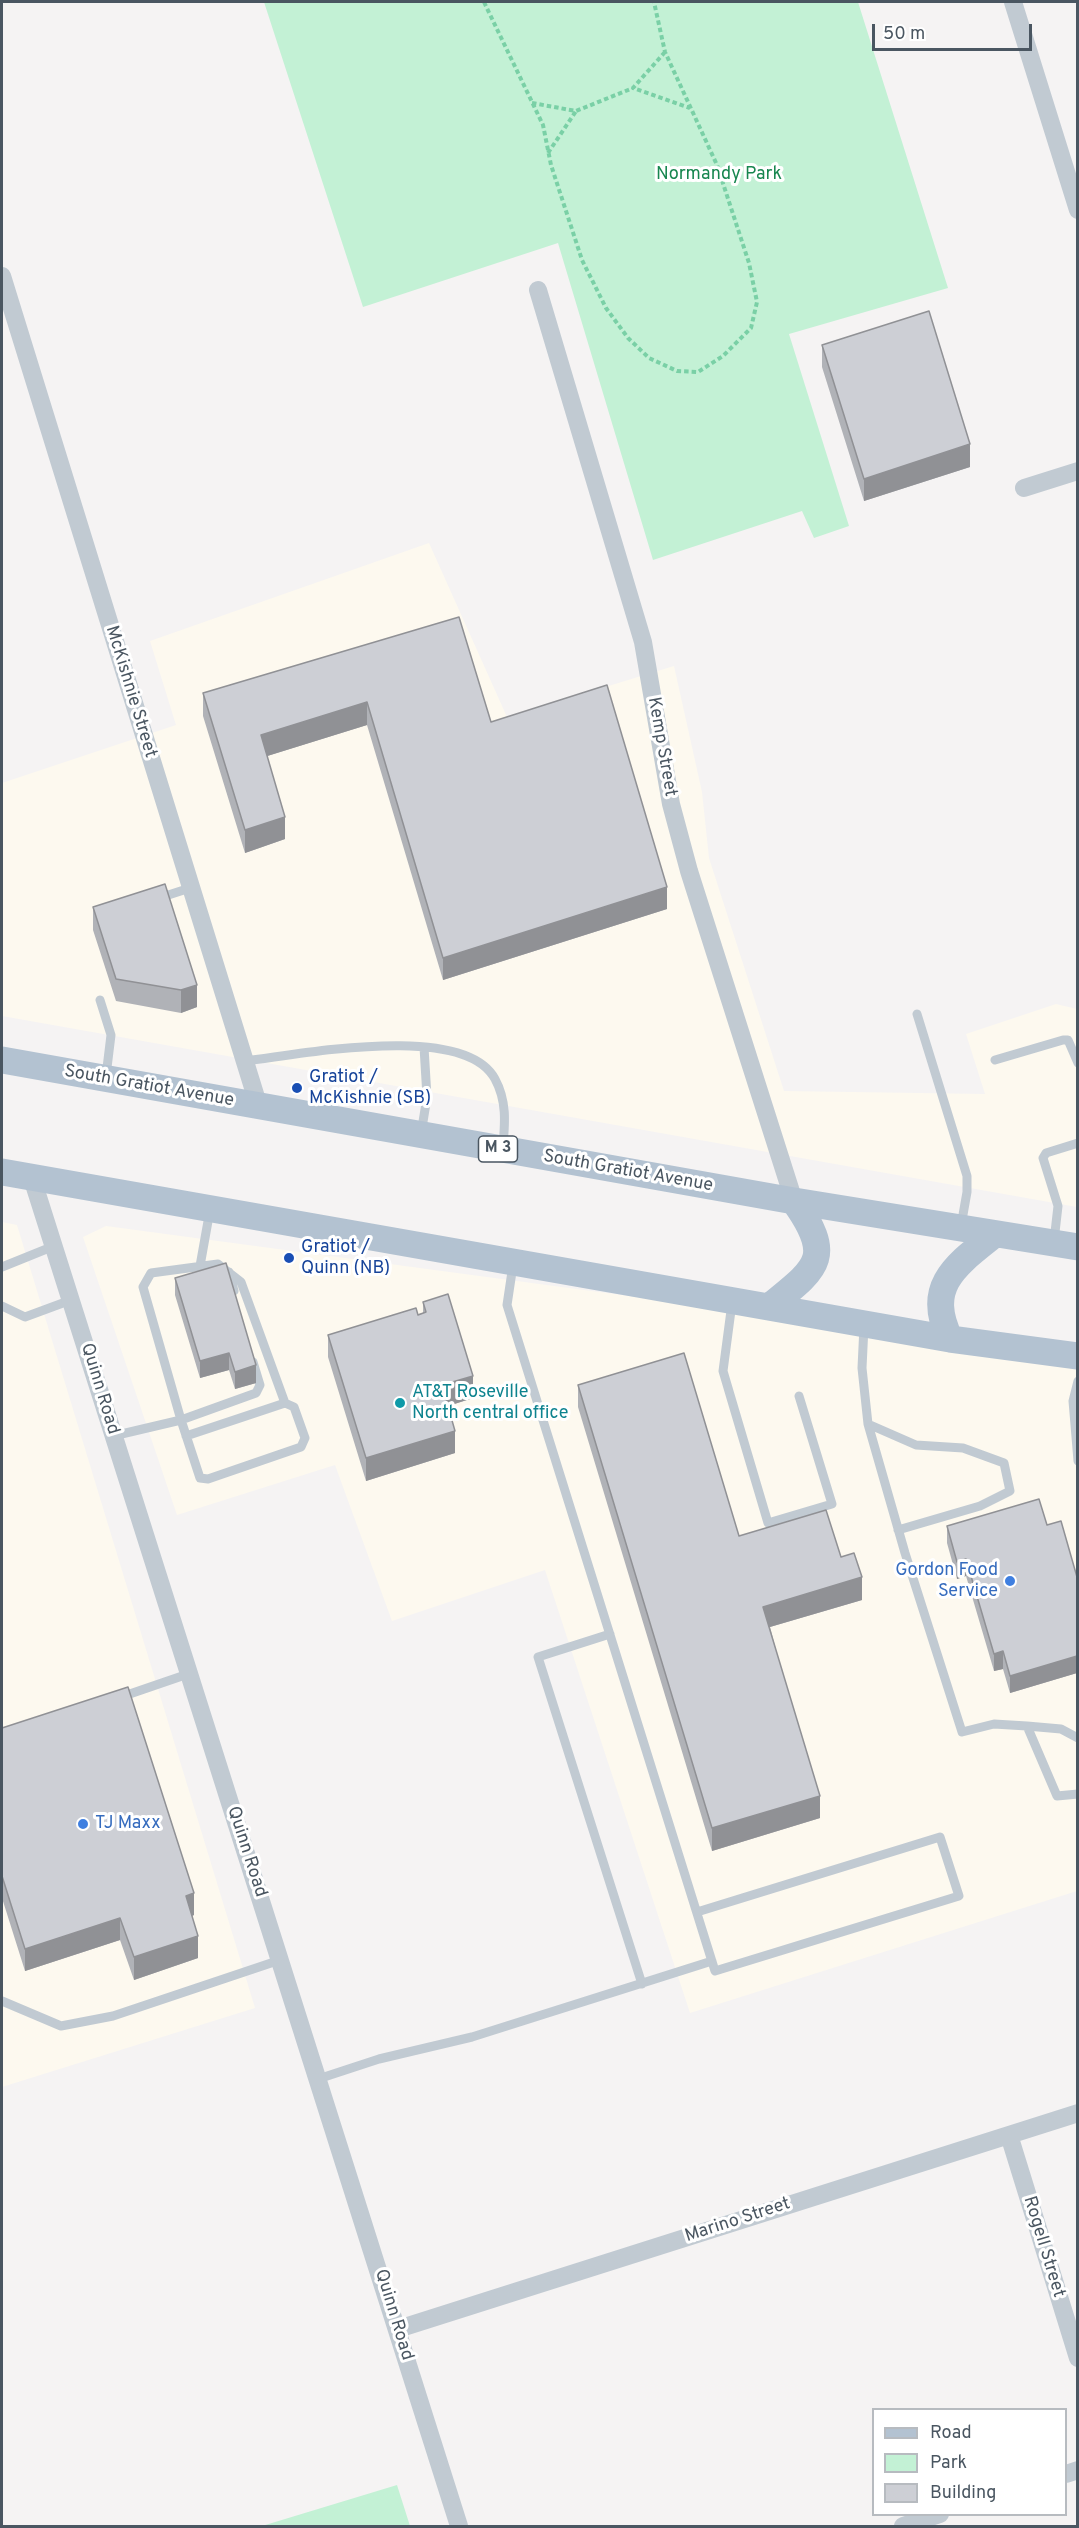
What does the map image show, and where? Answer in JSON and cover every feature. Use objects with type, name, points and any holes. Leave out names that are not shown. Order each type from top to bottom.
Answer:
[{"type":"main road","name":"South Gratiot Avenue","points":[[2,1060],[794,1201],[1066,1245]]},
{"type":"main road","points":[[2,1172],[950,1339],[1077,1356]]},
{"type":"main road","points":[[769,1307],[804,1279],[815,1262],[817,1244],[811,1225],[794,1201]]},
{"type":"main road","points":[[950,1339],[941,1320],[939,1305],[942,1291],[950,1276],[967,1257],[995,1234]]},
{"type":"street","points":[[1013,2],[1077,210]]},
{"type":"street","name":"McKishnie Street","points":[[2,276],[259,1107]]},
{"type":"street","name":"Kemp Street","points":[[538,290],[643,642],[671,804],[689,871],[794,1201]]},
{"type":"street","points":[[1024,488],[1077,471]]},
{"type":"street","name":"Quinn Road","points":[[32,1178],[459,2526]]},
{"type":"street","name":"Marino Street","points":[[398,2329],[1077,2113]]},
{"type":"street","name":"Rogell Street","points":[[1009,2135],[1077,2358]]},
{"type":"street","points":[[903,2526],[934,2516]]},
{"type":"lane","points":[[148,902],[190,888]]},
{"type":"lane","points":[[100,1000],[111,1035],[105,1079]]},
{"type":"lane","points":[[917,1014],[967,1176],[967,1192],[961,1228]]},
{"type":"lane","points":[[995,1060],[1068,1040],[1077,1063]]},
{"type":"lane","points":[[245,1061],[378,1045],[424,1047],[473,1057],[495,1078],[506,1111],[503,1150]]},
{"type":"lane","points":[[421,1135],[427,1097],[424,1047]]},
{"type":"lane","points":[[1066,1245],[1058,1206],[1043,1158],[1046,1153],[1077,1143]]},
{"type":"lane","points":[[200,1266],[210,1209]]},
{"type":"lane","points":[[2,1267],[54,1246]]},
{"type":"lane","points":[[513,1263],[507,1305],[715,1971],[959,1896],[940,1837],[697,1912]]},
{"type":"lane","points":[[186,1436],[285,1403],[294,1407],[305,1438],[301,1447],[208,1479],[200,1478],[186,1436],[181,1420],[143,1287],[151,1273],[218,1264],[241,1282],[285,1403]]},
{"type":"lane","points":[[229,1272],[238,1306]]},
{"type":"lane","points":[[2,1306],[25,1317],[71,1300]]},
{"type":"lane","points":[[732,1301],[723,1371],[768,1523],[832,1504],[799,1396]]},
{"type":"lane","points":[[865,1324],[862,1368],[868,1424],[898,1530],[962,1732],[994,1724],[1061,1729],[1077,1738]]},
{"type":"lane","points":[[113,1436],[181,1420],[256,1393],[260,1385],[250,1351]]},
{"type":"lane","points":[[1077,1382],[1073,1401],[1077,1461]]},
{"type":"lane","points":[[868,1424],[916,1445],[963,1448],[1004,1463],[1010,1491],[980,1506],[898,1530]]},
{"type":"lane","points":[[610,1634],[538,1657],[642,1984]]},
{"type":"lane","points":[[113,1699],[189,1674]]},
{"type":"lane","points":[[1027,1726],[1057,1796],[1077,1794]]},
{"type":"lane","points":[[2,2001],[61,2026],[113,2016],[280,1960]]},
{"type":"lane","points":[[318,2079],[379,2059],[472,2037],[712,1961]]},
{"type":"path","points":[[484,2],[543,125],[548,153],[582,260],[606,308],[628,338],[649,358],[676,371],[698,372],[723,356],[751,328],[757,302],[749,263],[717,165],[665,52],[654,2]]},
{"type":"path","points":[[531,102],[576,111],[633,88],[665,52]]},
{"type":"path","points":[[633,88],[690,108]]},
{"type":"path","points":[[548,153],[576,111]]},
{"type":"shaded area","points":[[429,543],[507,717],[674,666],[702,792],[709,858],[784,1091],[985,1094],[966,1034],[1056,1004],[1077,1009],[1077,1207],[2,1016],[2,783],[176,725],[150,641]]},
{"type":"shaded area","points":[[2,1222],[17,1225],[255,2008],[2,2087]]},
{"type":"shaded area","points":[[106,1226],[1077,1356],[1077,1891],[690,2013],[545,1570],[392,1621],[335,1465],[177,1515],[83,1237]]},
{"type":"green space","name":"Normandy Park","points":[[264,2],[858,2],[948,288],[789,334],[849,526],[814,538],[802,511],[653,560],[558,243],[363,307]]},
{"type":"green space","points":[[397,2485],[410,2526],[262,2526]]},
{"type":"building","points":[[929,311],[970,444],[864,479],[822,345]]},
{"type":"building","points":[[459,617],[491,722],[607,685],[667,887],[443,958],[367,702],[261,735],[285,817],[245,830],[203,693]]},
{"type":"building","points":[[165,884],[197,985],[181,990],[116,979],[93,907]]},
{"type":"building","points":[[226,1263],[256,1365],[235,1372],[229,1353],[200,1361],[175,1278]]},
{"type":"building","name":"AT&T Roseville North central office","points":[[448,1294],[473,1376],[442,1385],[455,1431],[366,1458],[328,1335],[416,1308],[418,1315],[426,1312],[423,1302]]},
{"type":"building","points":[[684,1353],[739,1536],[826,1510],[841,1557],[854,1553],[862,1577],[763,1607],[820,1796],[712,1828],[578,1385]]},
{"type":"building","points":[[1039,1499],[1047,1525],[1061,1521],[1077,1577],[1077,1656],[1010,1676],[1003,1651],[994,1654],[966,1559],[957,1562],[947,1526]]},
{"type":"building","name":"TJ Maxx","points":[[128,1687],[194,1893],[186,1896],[198,1936],[134,1957],[120,1918],[25,1949],[2,1876],[2,1728]]},
{"type":"place","name":"Gratiot / McKishnie (SB)","points":[[297,1088]]},
{"type":"place","name":"Gratiot / Quinn (NB)","points":[[289,1258]]},
{"type":"place","name":"AT&T Roseville North central office","points":[[400,1403]]},
{"type":"place","name":"Gordon Food Service","points":[[1010,1581]]},
{"type":"place","name":"TJ Maxx","points":[[83,1824]]}]
